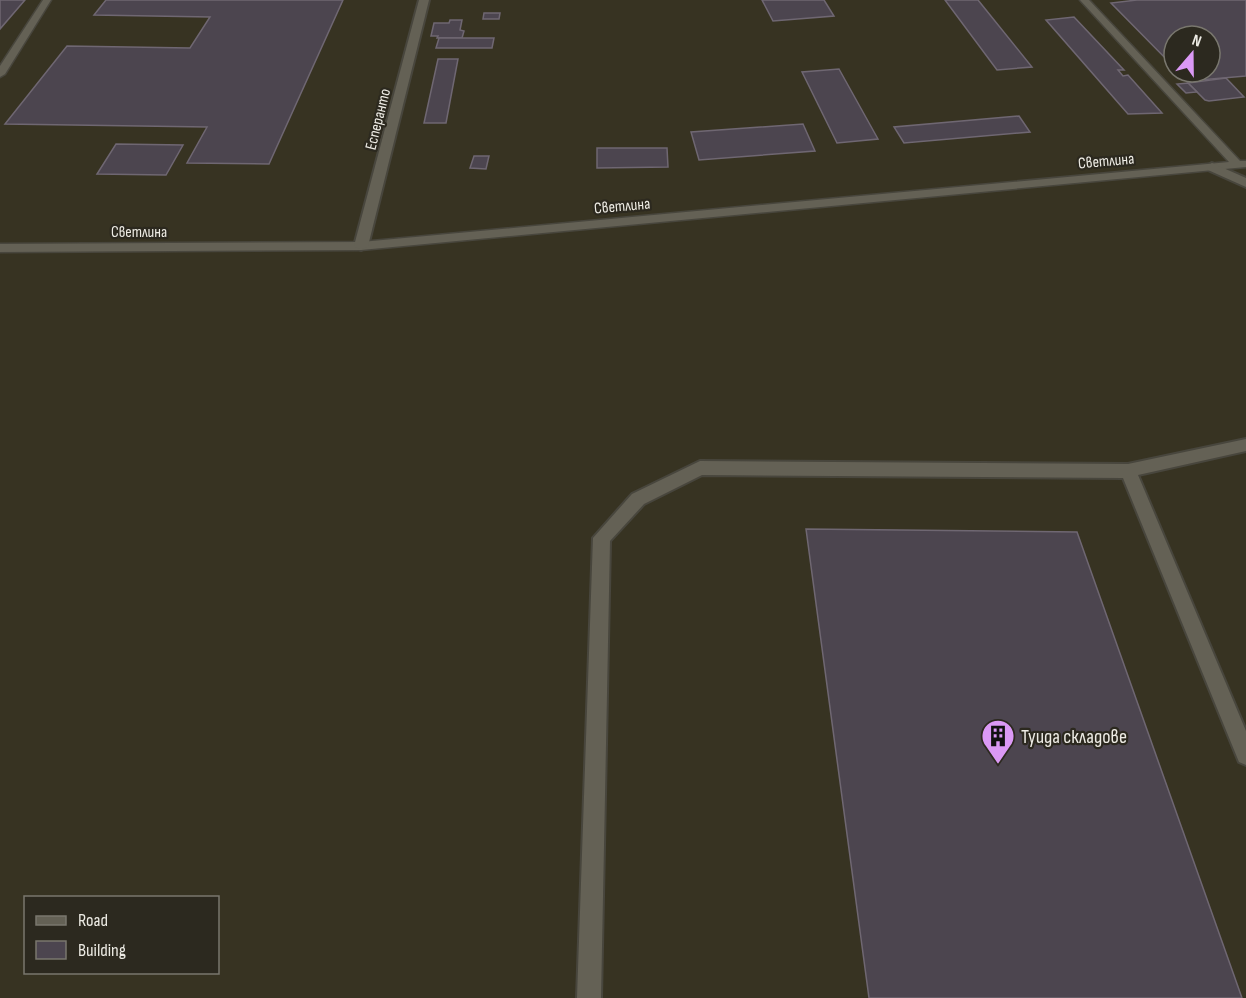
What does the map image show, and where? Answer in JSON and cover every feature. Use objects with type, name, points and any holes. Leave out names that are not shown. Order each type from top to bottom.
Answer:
[{"type":"street","name":"Есперанто","points":[[361,246],[424,0]]},
{"type":"street","points":[[1212,167],[1246,183]]},
{"type":"street","points":[[589,998],[602,538],[638,499],[700,468],[1128,471],[1246,445]]},
{"type":"street","points":[[1128,471],[1246,755]]},
{"type":"lane","points":[[0,74],[47,0]]},
{"type":"lane","points":[[1084,0],[1242,164]]},
{"type":"lane","name":"Светлина","points":[[0,248],[361,246],[1242,164]]},
{"type":"shaded area","points":[[0,0],[1246,0],[1246,998],[0,998]]},
{"type":"building","points":[[0,0],[25,0],[0,29]]},
{"type":"building","points":[[106,0],[343,0],[269,164],[187,163],[207,127],[5,124],[67,46],[190,48],[210,17],[94,15]]},
{"type":"building","points":[[762,0],[824,0],[834,16],[773,21]]},
{"type":"building","points":[[945,0],[978,0],[1032,67],[997,70]]},
{"type":"building","points":[[1137,0],[1246,0],[1246,76],[1222,78],[1222,24],[1162,24],[1162,55],[1111,3]]},
{"type":"building","points":[[484,13],[500,13],[499,19],[483,19]]},
{"type":"building","points":[[1074,17],[1124,70],[1118,70],[1123,76],[1128,75],[1162,113],[1128,114],[1046,20]]},
{"type":"building","points":[[450,20],[462,20],[460,30],[464,31],[462,38],[431,36],[434,23],[449,23]]},
{"type":"building","points":[[439,38],[494,38],[492,48],[436,48]]},
{"type":"building","points":[[438,59],[458,59],[446,123],[424,123]]},
{"type":"building","points":[[839,69],[878,139],[837,143],[802,72]]},
{"type":"building","points":[[1226,78],[1244,97],[1209,101],[1205,100],[1189,84],[1222,84],[1222,79]]},
{"type":"building","points":[[1177,84],[1189,84],[1197,92],[1186,93]]},
{"type":"building","points":[[1019,116],[1030,132],[904,143],[894,127]]},
{"type":"building","points":[[803,124],[815,151],[699,160],[691,132]]},
{"type":"building","points":[[116,144],[183,145],[166,175],[97,174]]},
{"type":"building","points":[[597,148],[667,148],[668,167],[597,168]]},
{"type":"building","points":[[474,156],[489,156],[486,169],[470,168]]},
{"type":"building","name":"Туида складове","points":[[806,529],[1077,532],[1242,998],[869,998]]},
{"type":"place","name":"Туида складове","points":[[998,765]]}]
